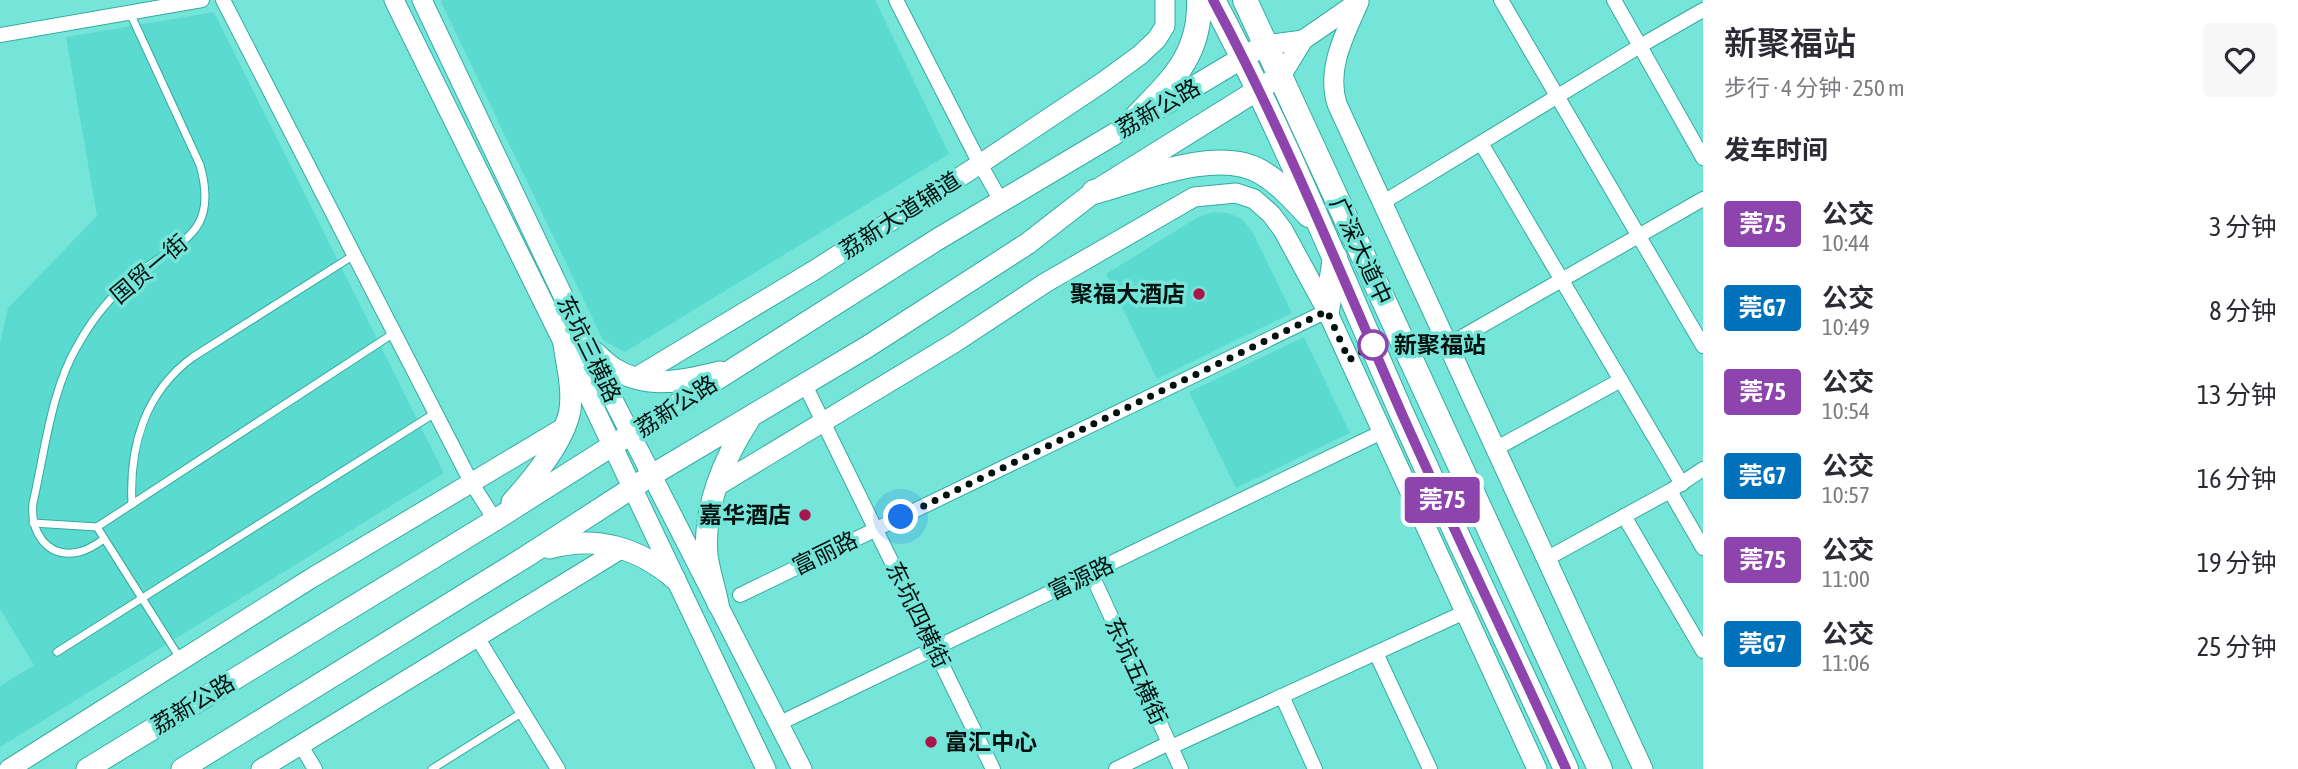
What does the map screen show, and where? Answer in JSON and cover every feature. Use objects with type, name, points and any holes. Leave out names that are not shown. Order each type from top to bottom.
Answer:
[{"type":"highway","points":[[1130,124],[1192,49],[1198,32],[1199,0]]},
{"type":"highway","name":"广深大道中","points":[[1213,0],[1244,57],[1335,256],[1402,414],[1566,769]]},
{"type":"highway","name":"广深大道中","points":[[1245,0],[1600,769]]},
{"type":"highway","points":[[1094,192],[1198,163],[1245,165],[1279,184],[1323,230]]},
{"type":"highway","points":[[1327,311],[1335,256]]},
{"type":"main road","name":"荔新公路","points":[[87,769],[613,447],[1000,201],[1265,45]]},
{"type":"main road","name":"荔新公路","points":[[182,769],[534,552],[652,475],[805,385],[1027,244],[1094,192],[1281,76]]},
{"type":"main road","points":[[495,520],[541,467],[563,428],[569,412],[571,389],[564,344]]},
{"type":"main road","points":[[588,346],[613,368],[635,378],[665,382],[689,380],[735,368]]},
{"type":"main road","points":[[718,604],[707,555],[709,527],[717,486],[725,463],[751,417]]},
{"type":"main road","points":[[534,552],[574,542],[596,542],[651,560],[675,579]]},
{"type":"street","points":[[0,35],[202,0]]},
{"type":"street","points":[[223,0],[471,482],[495,520]]},
{"type":"street","name":"东坑三横路","points":[[394,0],[564,344],[766,769]]},
{"type":"street","name":"东坑三横路","points":[[422,0],[631,435],[802,769]]},
{"type":"street","points":[[896,0],[1000,201]]},
{"type":"street","name":"荔新大道辅道","points":[[635,378],[813,271],[1103,82],[1157,39],[1165,26],[1165,0]]},
{"type":"street","points":[[1501,0],[1703,346]]},
{"type":"street","points":[[1615,0],[1703,158]]},
{"type":"street","points":[[1281,76],[1303,40],[1360,1]]},
{"type":"street","points":[[1360,1],[1343,37],[1333,75],[1333,90],[1348,129],[1643,769]]},
{"type":"street","points":[[1382,203],[1703,10]]},
{"type":"street","points":[[1265,45],[1303,40]]},
{"type":"street","points":[[1481,143],[1621,380],[1676,487],[1703,548]]},
{"type":"street","points":[[717,486],[954,343],[1045,283],[1164,213],[1194,197],[1236,193],[1254,199],[1283,230],[1327,311],[1537,769]]},
{"type":"street","points":[[1448,345],[1703,199]]},
{"type":"street","name":"富丽路","points":[[740,594],[1327,311]]},
{"type":"street","points":[[1495,449],[1621,380]]},
{"type":"street","name":"东坑四横街","points":[[805,385],[993,769]]},
{"type":"street","points":[[9,769],[181,660],[563,428]]},
{"type":"street","name":"富源路","points":[[780,723],[1382,432]]},
{"type":"street","points":[[1546,559],[1676,487],[1703,469]]},
{"type":"street","points":[[1624,516],[1703,652]]},
{"type":"street","points":[[261,769],[621,550]]},
{"type":"street","name":"东坑五横街","points":[[1091,573],[1181,769]]},
{"type":"street","points":[[1116,769],[1465,612]]},
{"type":"street","points":[[477,637],[524,711],[552,766]]},
{"type":"street","points":[[1376,653],[1430,769]]},
{"type":"street","points":[[1282,696],[1315,769]]},
{"type":"street","points":[[300,744],[315,769]]},
{"type":"lane","name":"国贸一街","points":[[33,523],[33,503],[60,384],[78,344],[103,308],[118,292],[151,263],[186,240],[198,224],[205,205],[205,184],[200,165],[130,13]]},
{"type":"lane","points":[[132,504],[132,465],[141,427],[154,398],[172,375],[193,357],[354,255]]},
{"type":"lane","points":[[33,523],[97,527],[394,333]]},
{"type":"lane","points":[[57,652],[435,413]]},
{"type":"lane","points":[[33,523],[43,541],[54,550],[67,553],[81,552],[104,539]]},
{"type":"lane","points":[[97,527],[181,660]]},
{"type":"lane","points":[[432,769],[524,711]]},
{"type":"shaded area","points":[[875,0],[949,154],[625,352],[603,340],[441,2]]},
{"type":"shaded area","points":[[214,12],[444,473],[0,747],[0,686],[34,665],[0,609],[0,343],[8,308],[97,216],[66,37]]},
{"type":"shaded area","name":"聚福大酒店","points":[[1213,212],[1228,213],[1242,219],[1252,231],[1292,313],[1157,379],[1106,274],[1198,217]]},
{"type":"shaded area","points":[[1304,337],[1350,433],[1236,488],[1189,392]]},
{"type":"bus line","name":"莞75","points":[[1213,0],[1244,57],[1335,256],[1402,414],[1566,769]]},
{"type":"place","name":"聚福大酒店","points":[[1199,294]]},
{"type":"place","name":"新聚福站","points":[[1373,345]]},
{"type":"place","name":"嘉华酒店","points":[[805,515]]},
{"type":"place","name":"富汇中心","points":[[931,742]]},
{"type":"route","points":[[901,517],[1327,311],[1349,360],[1373,345]]}]
